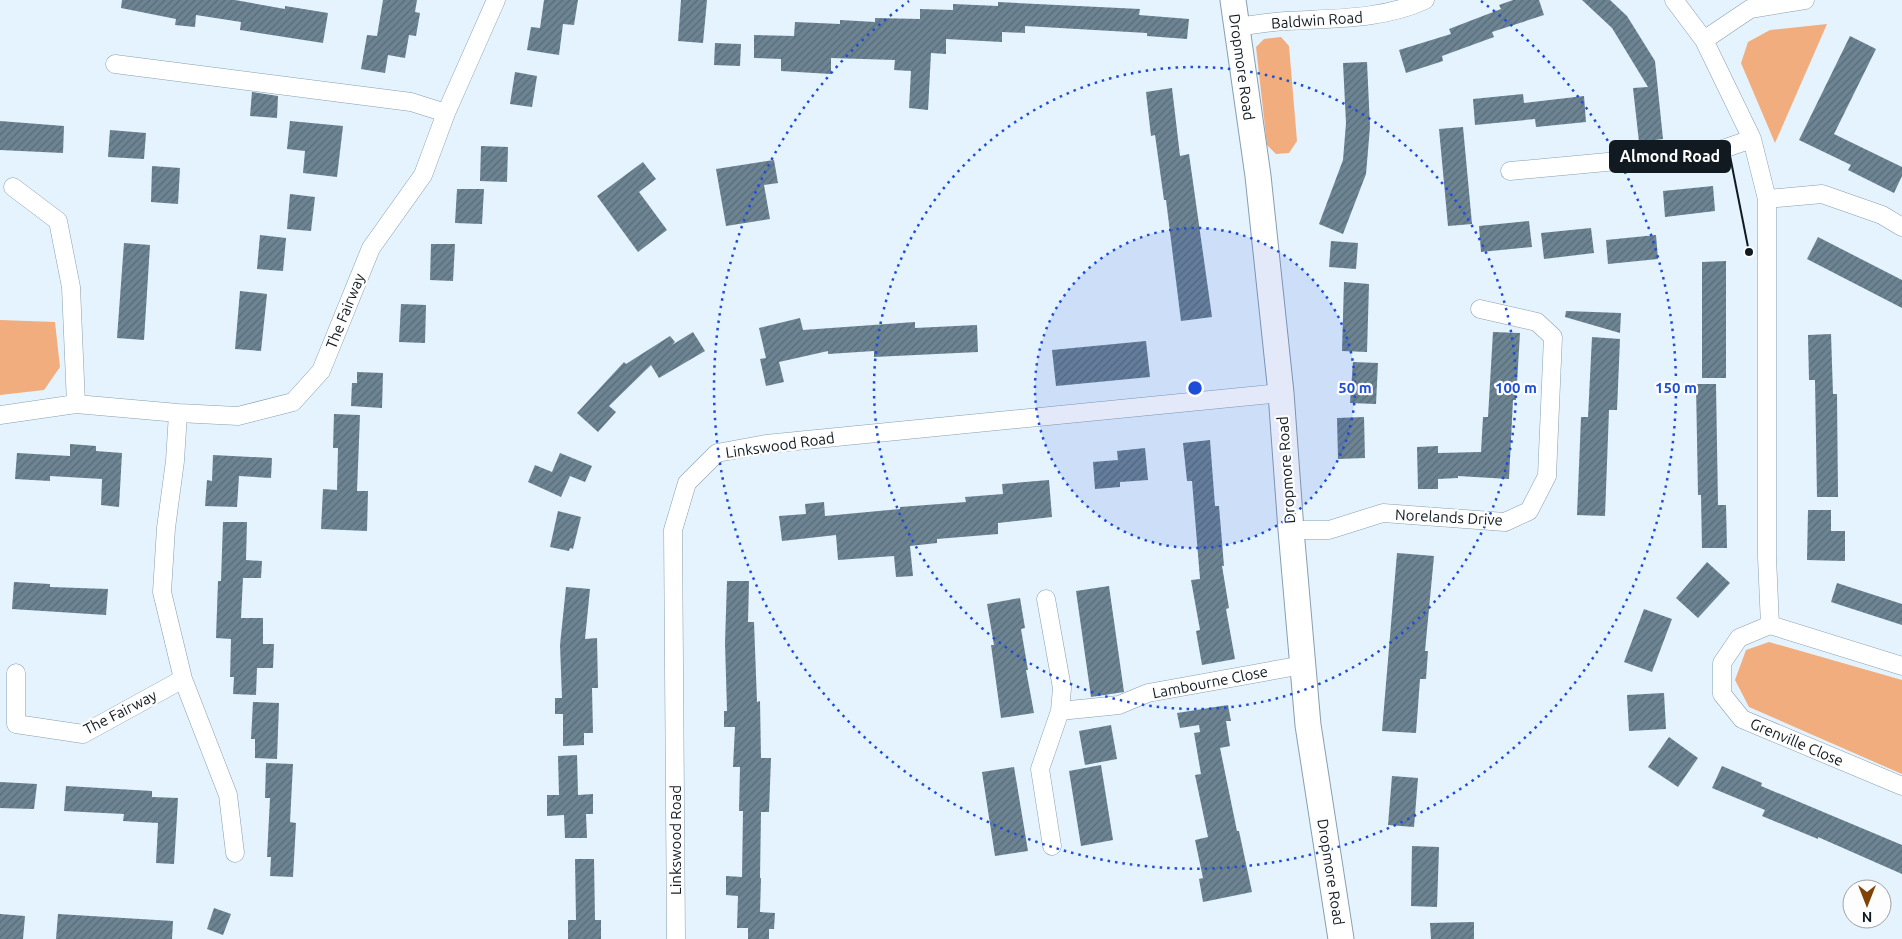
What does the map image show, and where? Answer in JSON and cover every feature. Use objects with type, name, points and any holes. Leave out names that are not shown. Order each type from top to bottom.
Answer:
[{"type":"street","name":"The Fairway","points":[[0,415],[76,404],[238,416],[292,402],[321,370],[371,248],[423,175],[446,113],[496,0]]},
{"type":"street","name":"Dropmore Road","points":[[1232,0],[1258,176],[1281,393],[1308,725],[1341,939]]},
{"type":"street","name":"Baldwin Road","points":[[1236,27],[1284,21],[1371,16],[1425,0]]},
{"type":"street","points":[[1674,0],[1704,40],[1752,139],[1767,199],[1767,557],[1770,625],[1902,666]]},
{"type":"street","points":[[1704,40],[1750,9],[1806,0]]},
{"type":"street","points":[[115,64],[411,102],[446,113]]},
{"type":"street","points":[[1510,171],[1714,152],[1752,139]]},
{"type":"street","points":[[13,186],[58,221],[71,287],[76,404]]},
{"type":"street","points":[[1767,199],[1822,194],[1882,215],[1902,227]]},
{"type":"street","name":"Norelands Drive","points":[[1291,530],[1329,530],[1383,513],[1505,522],[1529,511],[1547,476],[1553,337],[1536,322],[1480,309]]},
{"type":"street","name":"Linkswood Road","points":[[676,939],[673,530],[687,482],[717,453],[766,444],[1281,393]]},
{"type":"street","points":[[178,413],[175,462],[166,528],[162,592],[183,679],[228,795],[234,853]]},
{"type":"street","points":[[1046,599],[1062,688],[1060,712],[1040,769],[1052,846]]},
{"type":"street","name":"Grenville Close","points":[[1770,625],[1739,638],[1722,663],[1722,694],[1737,713],[1742,719],[1902,786]]},
{"type":"street","name":"Lambourne Close","points":[[1060,712],[1119,705],[1148,693],[1303,665]]},
{"type":"street","name":"The Fairway","points":[[16,673],[16,724],[83,734],[183,679]]},
{"type":"shaded area","points":[[1827,24],[1775,143],[1741,63],[1748,42],[1770,30]]},
{"type":"shaded area","points":[[1281,37],[1289,46],[1297,141],[1289,153],[1276,154],[1267,145],[1256,47],[1264,39]]},
{"type":"shaded area","points":[[0,320],[55,322],[60,367],[44,390],[0,395]]},
{"type":"shaded area","points":[[1769,642],[1902,680],[1902,774],[1749,707],[1735,680],[1746,650]]},
{"type":"building","points":[[122,0],[235,0],[285,9],[285,6],[328,13],[323,43],[240,30],[241,22],[196,15],[195,27],[175,25],[176,19],[121,8]]},
{"type":"building","points":[[383,0],[417,0],[415,12],[420,13],[416,36],[409,35],[405,58],[388,55],[385,73],[361,69],[367,35],[377,36]]},
{"type":"building","points":[[544,0],[578,0],[574,25],[563,24],[559,55],[527,50],[531,27],[540,28]]},
{"type":"building","points":[[681,0],[707,0],[703,43],[678,41]]},
{"type":"building","points":[[1513,0],[1539,0],[1544,15],[1492,32],[1494,37],[1442,56],[1443,61],[1406,73],[1399,50],[1451,34],[1449,29],[1501,9],[1499,5]]},
{"type":"building","points":[[1582,0],[1610,0],[1627,16],[1655,61],[1663,139],[1639,142],[1633,88],[1648,87],[1612,28]]},
{"type":"building","points":[[998,2],[1140,9],[1139,15],[1189,19],[1187,39],[1147,36],[1147,33],[1025,26],[1025,33],[1002,32],[1002,42],[946,39],[946,54],[931,53],[928,110],[909,108],[911,71],[894,70],[895,60],[831,58],[831,74],[781,71],[781,59],[754,58],[754,35],[794,36],[795,22],[840,24],[840,20],[875,22],[875,18],[920,19],[920,9],[953,10],[953,4],[998,6]]},
{"type":"building","points":[[1850,36],[1876,49],[1834,134],[1902,167],[1902,176],[1894,193],[1848,170],[1851,165],[1799,140]]},
{"type":"building","points":[[715,43],[741,44],[740,66],[714,65]]},
{"type":"building","points":[[1367,62],[1370,127],[1366,174],[1343,234],[1319,224],[1343,160],[1346,123],[1343,63]]},
{"type":"building","points":[[515,72],[537,76],[532,107],[510,104]]},
{"type":"building","points":[[1172,88],[1180,156],[1189,154],[1212,317],[1181,321],[1166,200],[1164,200],[1155,135],[1151,136],[1146,92]]},
{"type":"building","points":[[252,92],[278,96],[277,118],[250,116]]},
{"type":"building","points":[[1523,94],[1524,103],[1584,96],[1586,122],[1536,127],[1535,119],[1475,125],[1473,99]]},
{"type":"building","points":[[0,121],[64,126],[63,153],[0,150]]},
{"type":"building","points":[[290,121],[343,126],[337,177],[303,173],[305,151],[287,149]]},
{"type":"building","points":[[1463,127],[1472,224],[1448,226],[1439,129]]},
{"type":"building","points":[[110,130],[146,133],[144,159],[108,157]]},
{"type":"building","points":[[481,146],[508,147],[507,182],[480,181]]},
{"type":"building","points":[[774,160],[778,183],[764,185],[770,219],[726,226],[716,169]]},
{"type":"building","points":[[643,162],[656,179],[639,192],[667,230],[638,252],[597,196]]},
{"type":"building","points":[[152,166],[180,168],[178,204],[151,202]]},
{"type":"building","points":[[1713,186],[1715,211],[1665,217],[1663,191]]},
{"type":"building","points":[[457,189],[484,189],[482,224],[455,223]]},
{"type":"building","points":[[290,194],[315,197],[311,231],[287,229]]},
{"type":"building","points":[[1529,221],[1532,247],[1481,252],[1479,226]]},
{"type":"building","points":[[1591,228],[1594,253],[1544,259],[1541,233]]},
{"type":"building","points":[[260,235],[286,238],[283,271],[257,269]]},
{"type":"building","points":[[1656,235],[1658,259],[1608,264],[1606,240]]},
{"type":"building","points":[[1818,237],[1902,280],[1902,308],[1807,259]]},
{"type":"building","points":[[1331,241],[1358,243],[1356,269],[1329,267]]},
{"type":"building","points":[[124,243],[150,245],[144,340],[117,338]]},
{"type":"building","points":[[431,244],[455,244],[453,281],[430,280]]},
{"type":"building","points":[[1726,261],[1726,378],[1702,378],[1702,262]]},
{"type":"building","points":[[1344,282],[1369,284],[1367,352],[1342,351]]},
{"type":"building","points":[[240,291],[267,294],[261,351],[235,349]]},
{"type":"building","points":[[401,304],[426,305],[425,343],[399,342]]},
{"type":"building","points":[[1566,311],[1621,313],[1620,333],[1565,317]]},
{"type":"building","points":[[800,318],[803,330],[915,322],[915,328],[977,325],[978,352],[874,357],[874,351],[828,354],[828,351],[779,362],[784,382],[766,386],[760,359],[766,358],[759,328]]},
{"type":"building","points":[[693,332],[705,351],[659,378],[651,365],[609,406],[616,412],[598,432],[577,413],[624,362],[626,364],[670,336],[675,342],[672,345]]},
{"type":"building","points":[[1493,332],[1520,333],[1516,400],[1513,400],[1509,479],[1458,476],[1458,478],[1438,479],[1438,489],[1418,489],[1417,447],[1438,446],[1438,453],[1481,452],[1483,417],[1488,417]]},
{"type":"building","points":[[1831,334],[1833,394],[1837,394],[1838,497],[1817,497],[1815,380],[1809,380],[1808,335]]},
{"type":"building","points":[[1592,337],[1620,339],[1617,410],[1609,410],[1605,516],[1577,515],[1581,417],[1588,417]]},
{"type":"building","points":[[1146,341],[1150,377],[1056,386],[1052,350]]},
{"type":"building","points":[[1353,362],[1378,363],[1376,404],[1350,403]]},
{"type":"building","points":[[357,372],[383,373],[382,408],[351,406],[352,383],[357,383]]},
{"type":"building","points":[[1696,384],[1716,384],[1718,505],[1726,505],[1727,548],[1702,548],[1701,495],[1698,495]]},
{"type":"building","points":[[334,414],[360,415],[357,491],[368,491],[367,531],[321,529],[323,489],[337,490],[338,448],[333,448]]},
{"type":"building","points":[[1364,417],[1365,458],[1338,459],[1337,418]]},
{"type":"building","points":[[1210,440],[1215,506],[1219,506],[1224,566],[1222,566],[1229,608],[1226,609],[1235,659],[1202,665],[1196,631],[1200,630],[1191,580],[1200,579],[1192,481],[1187,481],[1183,443]]},
{"type":"building","points":[[70,444],[96,446],[96,451],[122,453],[119,507],[101,505],[102,479],[50,476],[50,481],[15,479],[17,453],[70,456]]},
{"type":"building","points":[[1145,448],[1148,480],[1120,482],[1120,487],[1095,489],[1093,462],[1118,460],[1117,451]]},
{"type":"building","points":[[560,453],[592,466],[585,482],[570,476],[561,497],[528,482],[535,465],[552,472]]},
{"type":"building","points":[[213,455],[272,458],[271,478],[239,476],[237,507],[205,506],[207,480],[212,481]]},
{"type":"building","points":[[1049,480],[1052,517],[998,523],[998,534],[937,539],[937,543],[910,546],[913,576],[896,577],[894,556],[838,560],[836,535],[782,541],[779,516],[806,514],[805,504],[824,502],[825,516],[900,509],[900,507],[966,502],[965,497],[1003,494],[1002,484]]},
{"type":"building","points":[[1808,510],[1831,510],[1831,531],[1845,531],[1845,561],[1807,560]]},
{"type":"building","points":[[558,511],[581,517],[573,549],[570,548],[569,551],[550,547]]},
{"type":"building","points":[[223,522],[247,522],[246,560],[262,561],[261,578],[243,578],[241,618],[263,618],[263,644],[274,644],[273,668],[257,668],[256,695],[233,694],[234,677],[230,677],[231,639],[216,638],[218,581],[221,581]]},
{"type":"building","points":[[1397,553],[1434,556],[1425,651],[1428,651],[1426,679],[1420,679],[1416,733],[1382,731]]},
{"type":"building","points":[[1707,562],[1730,583],[1698,618],[1676,598]]},
{"type":"building","points":[[727,581],[749,581],[748,622],[754,622],[757,702],[760,701],[761,758],[771,758],[769,812],[761,812],[760,878],[760,912],[775,913],[774,929],[769,929],[769,939],[748,939],[748,928],[737,928],[738,896],[726,895],[726,876],[742,877],[743,811],[739,811],[740,767],[733,767],[735,727],[724,727],[724,711],[727,711],[725,643]]},
{"type":"building","points":[[14,582],[50,584],[50,587],[108,589],[106,615],[12,609]]},
{"type":"building","points":[[1837,583],[1902,604],[1902,625],[1831,602]]},
{"type":"building","points":[[1109,586],[1124,692],[1091,697],[1076,591]]},
{"type":"building","points":[[566,587],[590,589],[585,639],[597,638],[598,688],[592,688],[593,733],[584,733],[584,745],[563,746],[563,714],[555,714],[555,698],[562,698],[560,645]]},
{"type":"building","points":[[1020,598],[1025,628],[1021,629],[1034,713],[1001,718],[991,645],[994,645],[987,604]]},
{"type":"building","points":[[1644,609],[1672,619],[1652,672],[1624,662]]},
{"type":"building","points":[[1664,693],[1666,729],[1629,731],[1627,695]]},
{"type":"building","points":[[253,702],[279,703],[277,759],[255,758],[255,739],[251,739]]},
{"type":"building","points":[[1228,705],[1231,721],[1226,721],[1230,746],[1220,748],[1252,892],[1203,902],[1199,879],[1203,878],[1195,840],[1208,837],[1195,775],[1201,774],[1194,733],[1200,732],[1199,725],[1180,728],[1177,713]]},
{"type":"building","points":[[1111,725],[1117,759],[1085,765],[1079,731]]},
{"type":"building","points":[[1669,737],[1698,758],[1678,787],[1648,767]]},
{"type":"building","points":[[577,755],[578,795],[593,794],[593,814],[586,814],[587,838],[565,838],[564,815],[547,816],[547,795],[559,795],[558,756]]},
{"type":"building","points":[[266,763],[293,764],[290,822],[296,823],[293,877],[270,876],[271,857],[267,857],[270,798],[265,798]]},
{"type":"building","points":[[1101,765],[1113,840],[1081,846],[1069,771]]},
{"type":"building","points":[[1722,766],[1762,783],[1761,786],[1902,845],[1902,874],[1818,837],[1818,839],[1762,816],[1765,810],[1712,788]]},
{"type":"building","points":[[1014,767],[1028,851],[995,856],[982,772]]},
{"type":"building","points":[[1392,776],[1418,778],[1414,827],[1388,825]]},
{"type":"building","points":[[0,782],[37,784],[34,809],[0,808]]},
{"type":"building","points":[[66,786],[152,791],[152,797],[178,798],[174,864],[156,863],[158,823],[123,821],[124,814],[64,811]]},
{"type":"building","points":[[1412,846],[1439,847],[1437,907],[1411,906]]},
{"type":"building","points":[[575,859],[594,859],[595,920],[601,920],[601,939],[568,939],[568,920],[576,920]]},
{"type":"building","points":[[214,908],[231,914],[223,935],[207,929]]},
{"type":"building","points":[[0,914],[25,916],[23,939],[0,939]]},
{"type":"building","points":[[58,914],[173,921],[172,939],[56,939]]},
{"type":"building","points":[[1474,922],[1474,939],[1431,939],[1430,923]]},
{"type":"place","name":"Almond Road","points":[[1749,252]]}]
